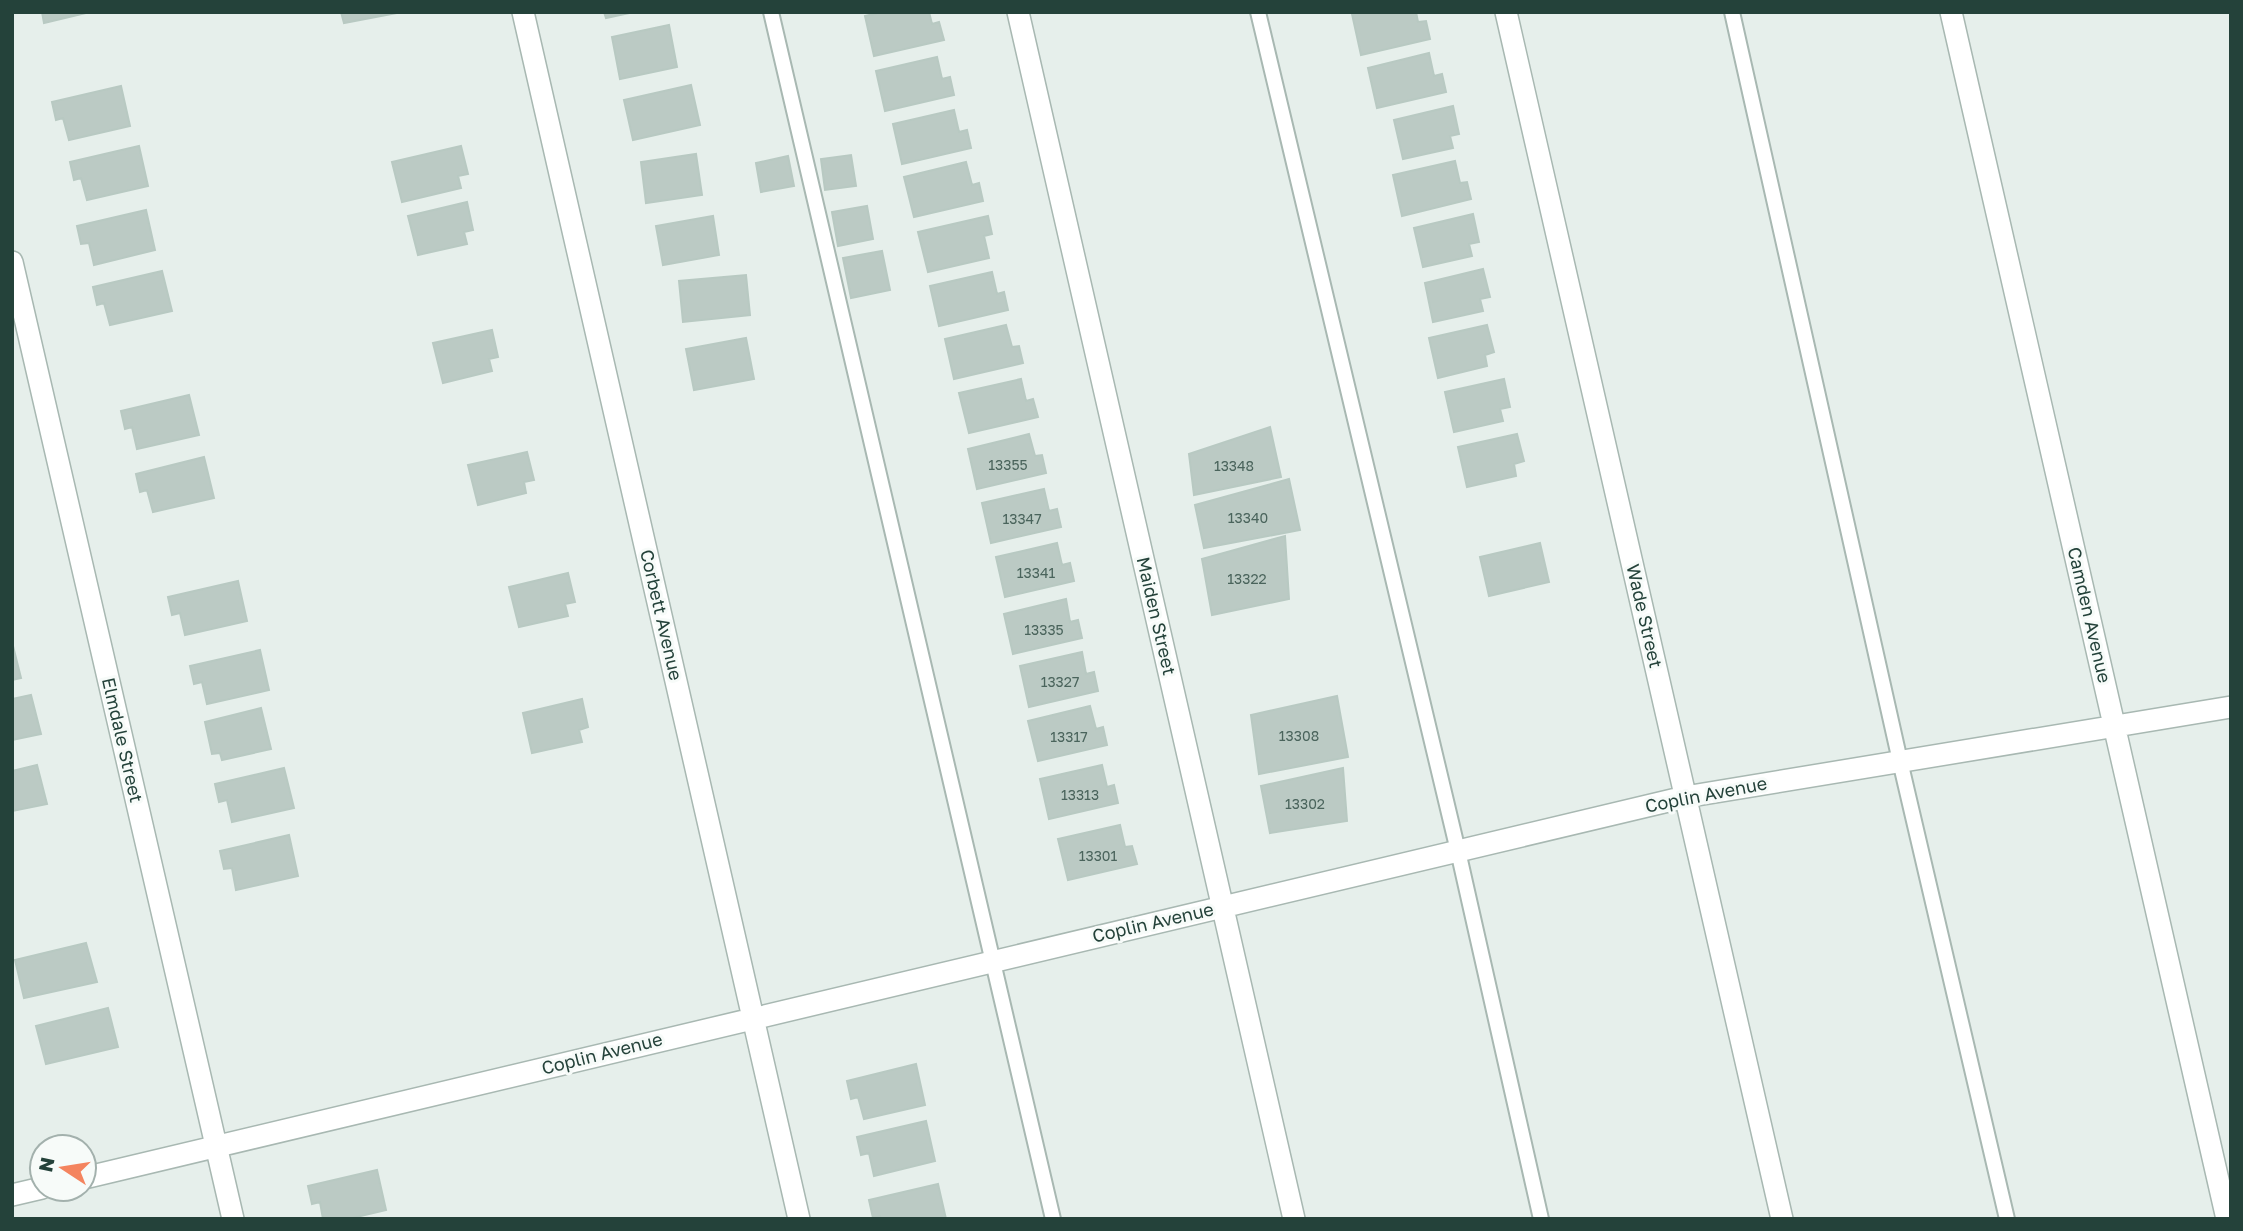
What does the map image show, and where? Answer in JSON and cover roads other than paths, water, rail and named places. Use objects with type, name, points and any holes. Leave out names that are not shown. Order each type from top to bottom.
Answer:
[{"type":"street","name":"Corbett Avenue","points":[[523,12],[799,1219]]},
{"type":"street","name":"Maiden Street","points":[[1018,12],[1294,1219]]},
{"type":"street","name":"Wade Street","points":[[1506,12],[1782,1219]]},
{"type":"street","name":"Camden Avenue","points":[[1951,12],[2227,1219]]},
{"type":"street","name":"Elmdale Street","points":[[12,262],[233,1219]]},
{"type":"street","name":"Coplin Avenue","points":[[98,1175],[1685,797],[2231,707]]},
{"type":"lane","points":[[771,12],[1053,1219]]},
{"type":"lane","points":[[1258,12],[1458,851],[1541,1219]]},
{"type":"lane","points":[[1732,12],[1900,761],[2007,1219]]}]
